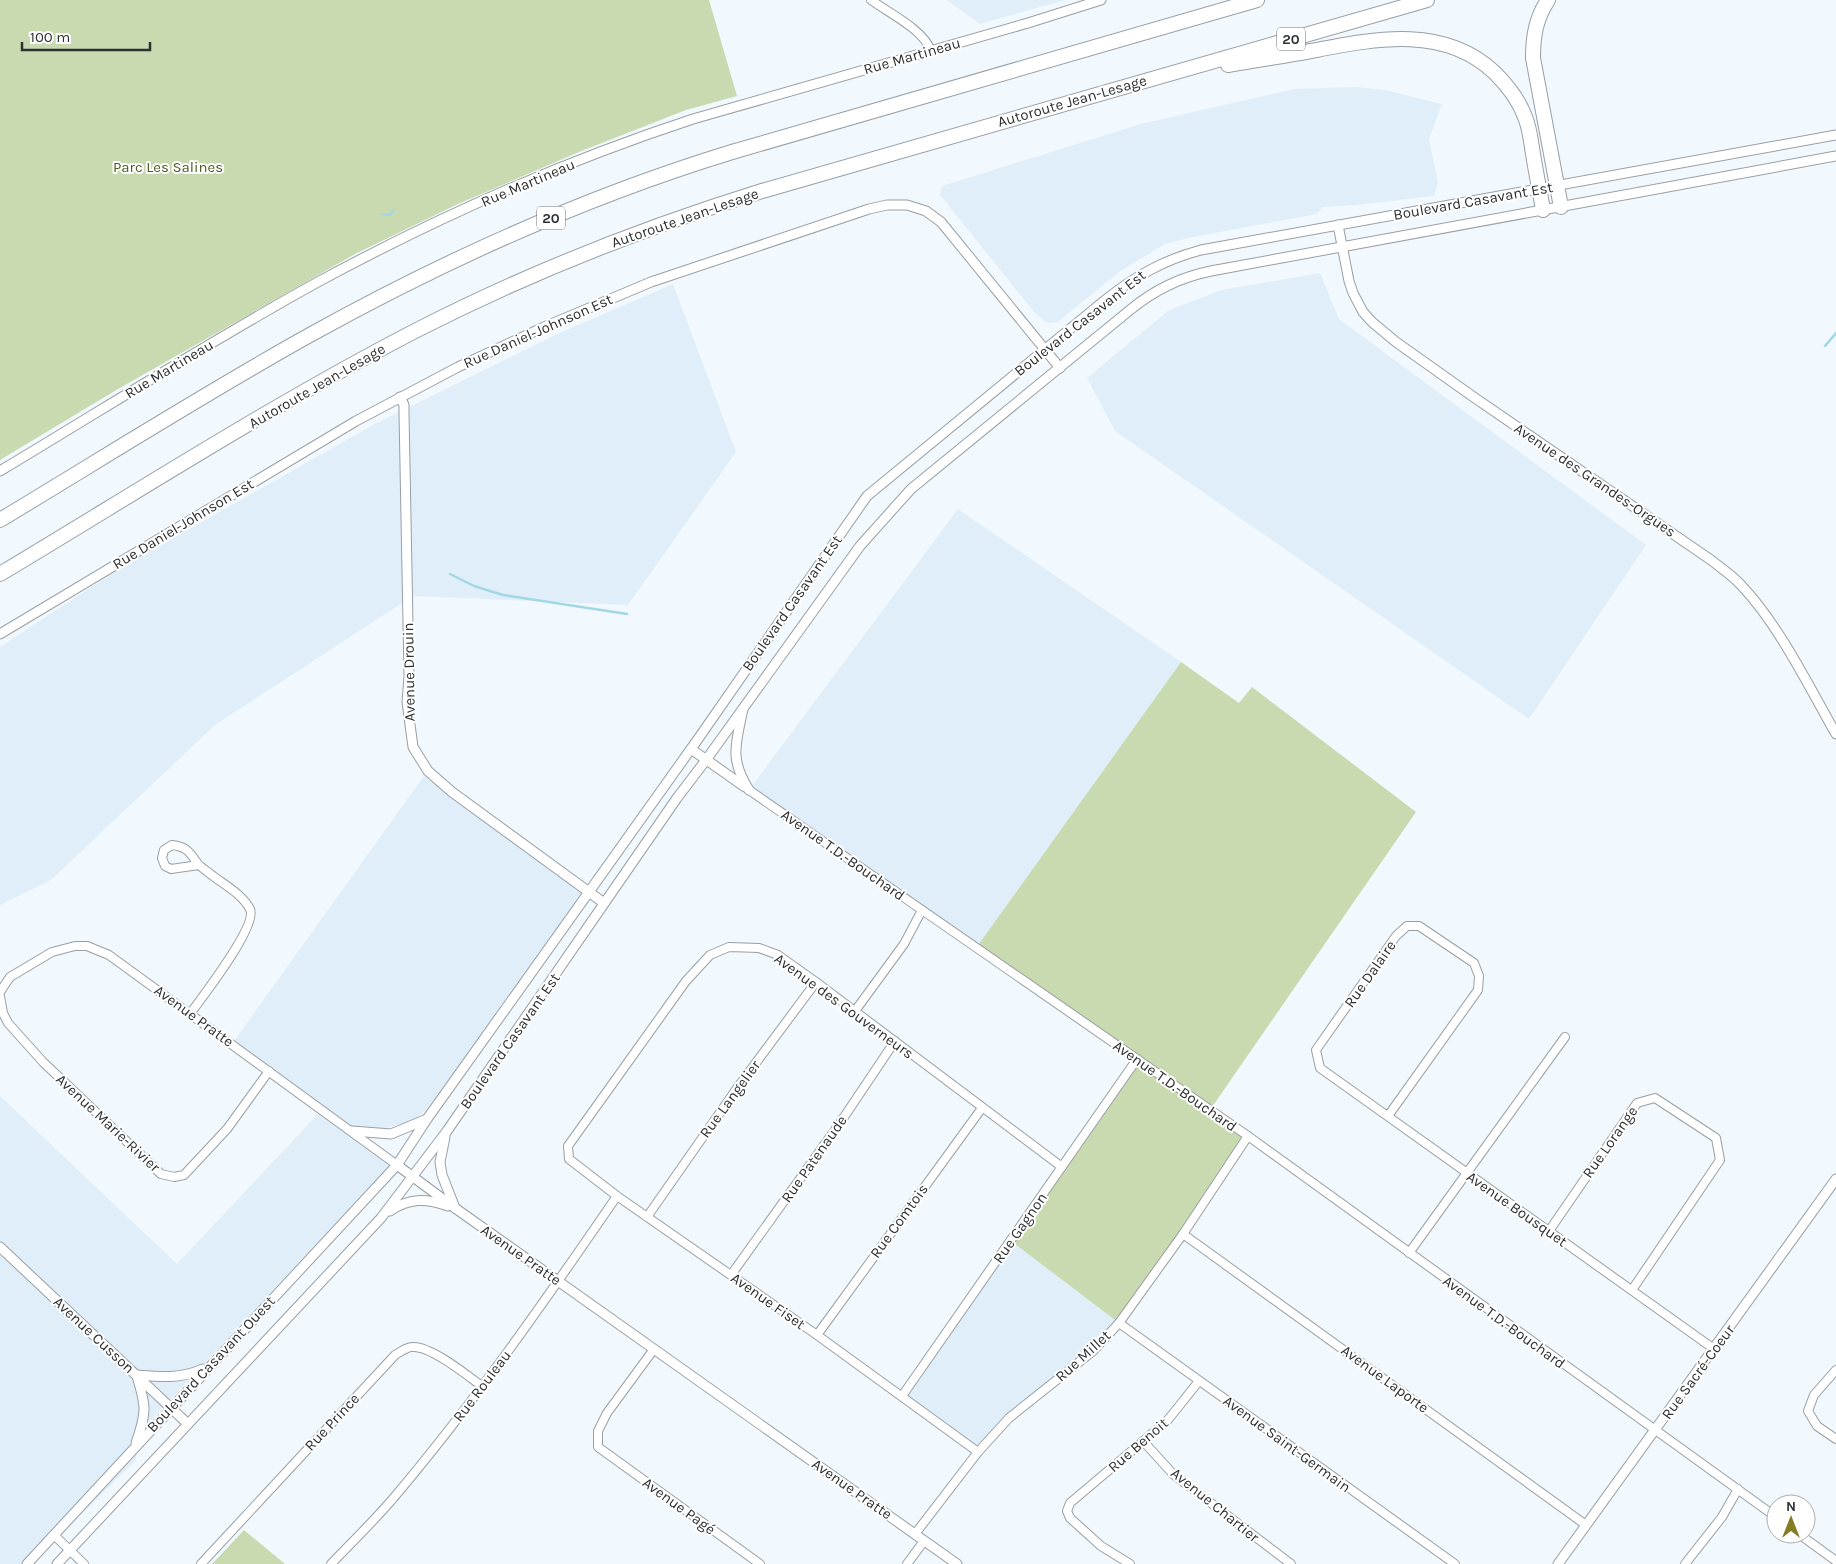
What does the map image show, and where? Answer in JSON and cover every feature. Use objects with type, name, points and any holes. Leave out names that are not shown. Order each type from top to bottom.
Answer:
[{"type":"highway","name":"20","points":[[0,520],[310,335],[435,270],[553,217],[634,185],[723,154],[1257,0]]},
{"type":"highway","name":"Autoroute Jean-Lesage","points":[[0,574],[339,372],[440,319],[543,271],[633,235],[741,198],[1427,0]]},
{"type":"highway","points":[[1548,0],[1536,24],[1533,40],[1533,58],[1561,207]]},
{"type":"highway","points":[[1155,77],[1374,40],[1406,38],[1442,43],[1462,51],[1481,62],[1498,76],[1513,94],[1526,120],[1543,210]]},
{"type":"street","points":[[871,0],[918,33],[927,41],[931,51]]},
{"type":"street","name":"Rue Martineau","points":[[0,471],[299,293],[374,253],[473,205],[536,178],[667,128],[753,101],[931,51],[1101,0]]},
{"type":"street","name":"Boulevard Casavant Est","points":[[397,1164],[867,496],[1044,349],[1131,280],[1167,261],[1206,249],[1836,134]]},
{"type":"street","name":"Boulevard Casavant Est","points":[[413,1176],[447,1131],[676,798],[706,760],[860,546],[911,489],[1144,299],[1172,283],[1211,270],[1836,156]]},
{"type":"street","name":"Rue Daniel-Johnson Est","points":[[0,634],[310,448],[400,398],[527,334],[637,288],[778,238],[869,209],[892,204],[907,205],[926,212],[941,222],[1060,368]]},
{"type":"street","name":"Avenue des Grandes-Orgues","points":[[1338,225],[1349,281],[1355,299],[1363,312],[1383,331],[1475,398],[1711,560],[1740,584],[1764,613],[1780,637],[1836,734]]},
{"type":"street","name":"Avenue Drouin","points":[[400,398],[404,405],[409,676],[407,702],[413,747],[428,771],[452,792],[589,893]]},
{"type":"street","points":[[744,706],[734,749],[742,779],[749,790]]},
{"type":"street","name":"Avenue T.D.-Bouchard","points":[[690,750],[1248,1136],[1766,1510]]},
{"type":"street","points":[[190,1014],[243,938],[251,919],[250,910],[239,895],[199,865],[182,846],[172,844],[164,850],[162,858],[164,866],[171,869],[199,865]]},
{"type":"street","points":[[589,893],[604,903]]},
{"type":"street","points":[[855,1011],[904,944],[922,910]]},
{"type":"street","name":"Rue Dalaire","points":[[1320,1068],[1316,1050],[1396,936],[1407,926],[1419,926],[1474,963],[1479,976],[1478,990],[1388,1116]]},
{"type":"street","name":"Avenue Marie-Rivier","points":[[87,946],[75,946],[52,952],[10,977],[0,994],[3,1014],[43,1062],[161,1174],[174,1177],[184,1175],[227,1129],[269,1071]]},
{"type":"street","name":"Avenue Pratte","points":[[87,946],[110,955],[455,1208],[957,1564]]},
{"type":"street","name":"Avenue des Gouverneurs","points":[[568,1146],[686,981],[710,955],[730,947],[759,948],[778,955],[816,982],[1062,1167]]},
{"type":"street","name":"Rue Langelier","points":[[647,1217],[735,1091],[816,982]]},
{"type":"street","points":[[1409,1253],[1565,1037]]},
{"type":"street","name":"Rue Patenaude","points":[[731,1275],[840,1123],[895,1041]]},
{"type":"street","name":"Rue Gagnon","points":[[902,1396],[1137,1059]]},
{"type":"street","name":"Avenue Bousquet","points":[[1320,1068],[1714,1349]]},
{"type":"street","name":"Rue Lorange","points":[[1549,1231],[1636,1103],[1655,1098],[1716,1138],[1720,1160],[1632,1290]]},
{"type":"street","name":"Rue Comtois","points":[[817,1335],[982,1108]]},
{"type":"street","points":[[352,1131],[390,1134],[427,1119]]},
{"type":"street","points":[[447,1131],[440,1162],[442,1174],[455,1208]]},
{"type":"street","name":"Rue Millet","points":[[915,1534],[978,1452],[1009,1418],[1093,1351],[1118,1323],[1183,1234],[1248,1136]]},
{"type":"street","name":"Avenue Fiset","points":[[568,1146],[569,1159],[617,1196],[817,1335],[978,1452]]},
{"type":"street","name":"Boulevard Casavant Ouest","points":[[27,1564],[397,1164]]},
{"type":"street","name":"Boulevard Casavant Ouest","points":[[57,1564],[381,1218],[413,1176]]},
{"type":"street","name":"Rue Sacré-Coeur","points":[[1558,1564],[1836,1179]]},
{"type":"street","name":"Rue Rouleau","points":[[331,1564],[395,1496],[483,1387],[617,1196]]},
{"type":"street","points":[[381,1218],[398,1206],[411,1200],[436,1202],[455,1208]]},
{"type":"street","name":"Avenue Laporte","points":[[1183,1234],[1586,1525]]},
{"type":"street","name":"Avenue Cusson","points":[[0,1246],[188,1424]]},
{"type":"street","name":"Avenue Saint-Germain","points":[[1118,1323],[1455,1564]]},
{"type":"street","name":"Rue Prince","points":[[201,1564],[395,1355],[411,1346],[420,1347],[437,1355],[483,1387]]},
{"type":"street","name":"Avenue Pagé","points":[[654,1349],[608,1413],[598,1431],[598,1447],[760,1564]]},
{"type":"street","points":[[134,1447],[144,1421],[144,1405],[137,1375],[176,1377],[191,1374],[208,1367]]},
{"type":"street","points":[[1835,1372],[1814,1395],[1808,1411],[1817,1426],[1836,1439]]},
{"type":"street","name":"Rue Benoit","points":[[1130,1564],[1101,1546],[1070,1518],[1067,1511],[1070,1503],[1167,1421],[1199,1381]]},
{"type":"street","name":"Avenue Chartier","points":[[1143,1441],[1173,1474],[1291,1564]]},
{"type":"street","points":[[1685,1564],[1722,1517],[1738,1489]]},
{"type":"street","points":[[54,1535],[84,1564]]},
{"type":"street","points":[[907,1564],[924,1541]]},
{"type":"street","points":[[1813,1544],[1836,1561]]},
{"type":"shaded area","points":[[947,0],[1065,0],[980,24]]},
{"type":"shaded area","points":[[1356,87],[1385,90],[1442,104],[1429,139],[1438,183],[1434,196],[1323,207],[1317,214],[1165,244],[1119,272],[1058,322],[1047,323],[1035,313],[940,195],[942,186],[1141,124],[1294,89]]},
{"type":"shaded area","points":[[1320,273],[1339,319],[1646,545],[1529,719],[1115,431],[1087,378],[1169,310],[1222,290]]},
{"type":"shaded area","points":[[673,284],[736,452],[628,605],[413,596],[215,725],[51,880],[0,905],[0,647],[119,569],[371,426],[555,335]]},
{"type":"shaded area","points":[[958,509],[1181,662],[976,948],[749,790]]},
{"type":"shaded area","points":[[424,776],[583,894],[427,1109],[415,1120],[382,1129],[352,1127],[234,1041]]},
{"type":"shaded area","points":[[0,1096],[177,1264],[318,1114],[389,1166],[137,1435],[136,1460],[32,1564],[0,1564]]},
{"type":"shaded area","points":[[1011,1241],[1119,1323],[1093,1351],[1009,1418],[978,1452],[902,1396]]},
{"type":"green space","name":"Parc Les Salines","points":[[0,0],[709,0],[737,96],[686,110],[579,152],[458,204],[355,254],[118,389],[0,460]]},
{"type":"green space","points":[[1181,662],[1239,703],[1252,687],[1416,812],[1210,1110],[1248,1136],[1119,1323],[1011,1241],[1137,1059],[976,948]]},
{"type":"green space","points":[[244,1530],[285,1564],[212,1564]]},
{"type":"waterway","points":[[382,214],[391,215],[393,210]]},
{"type":"waterway","points":[[1825,346],[1836,333]]},
{"type":"waterway","points":[[450,574],[474,586],[503,595],[627,614]]}]
